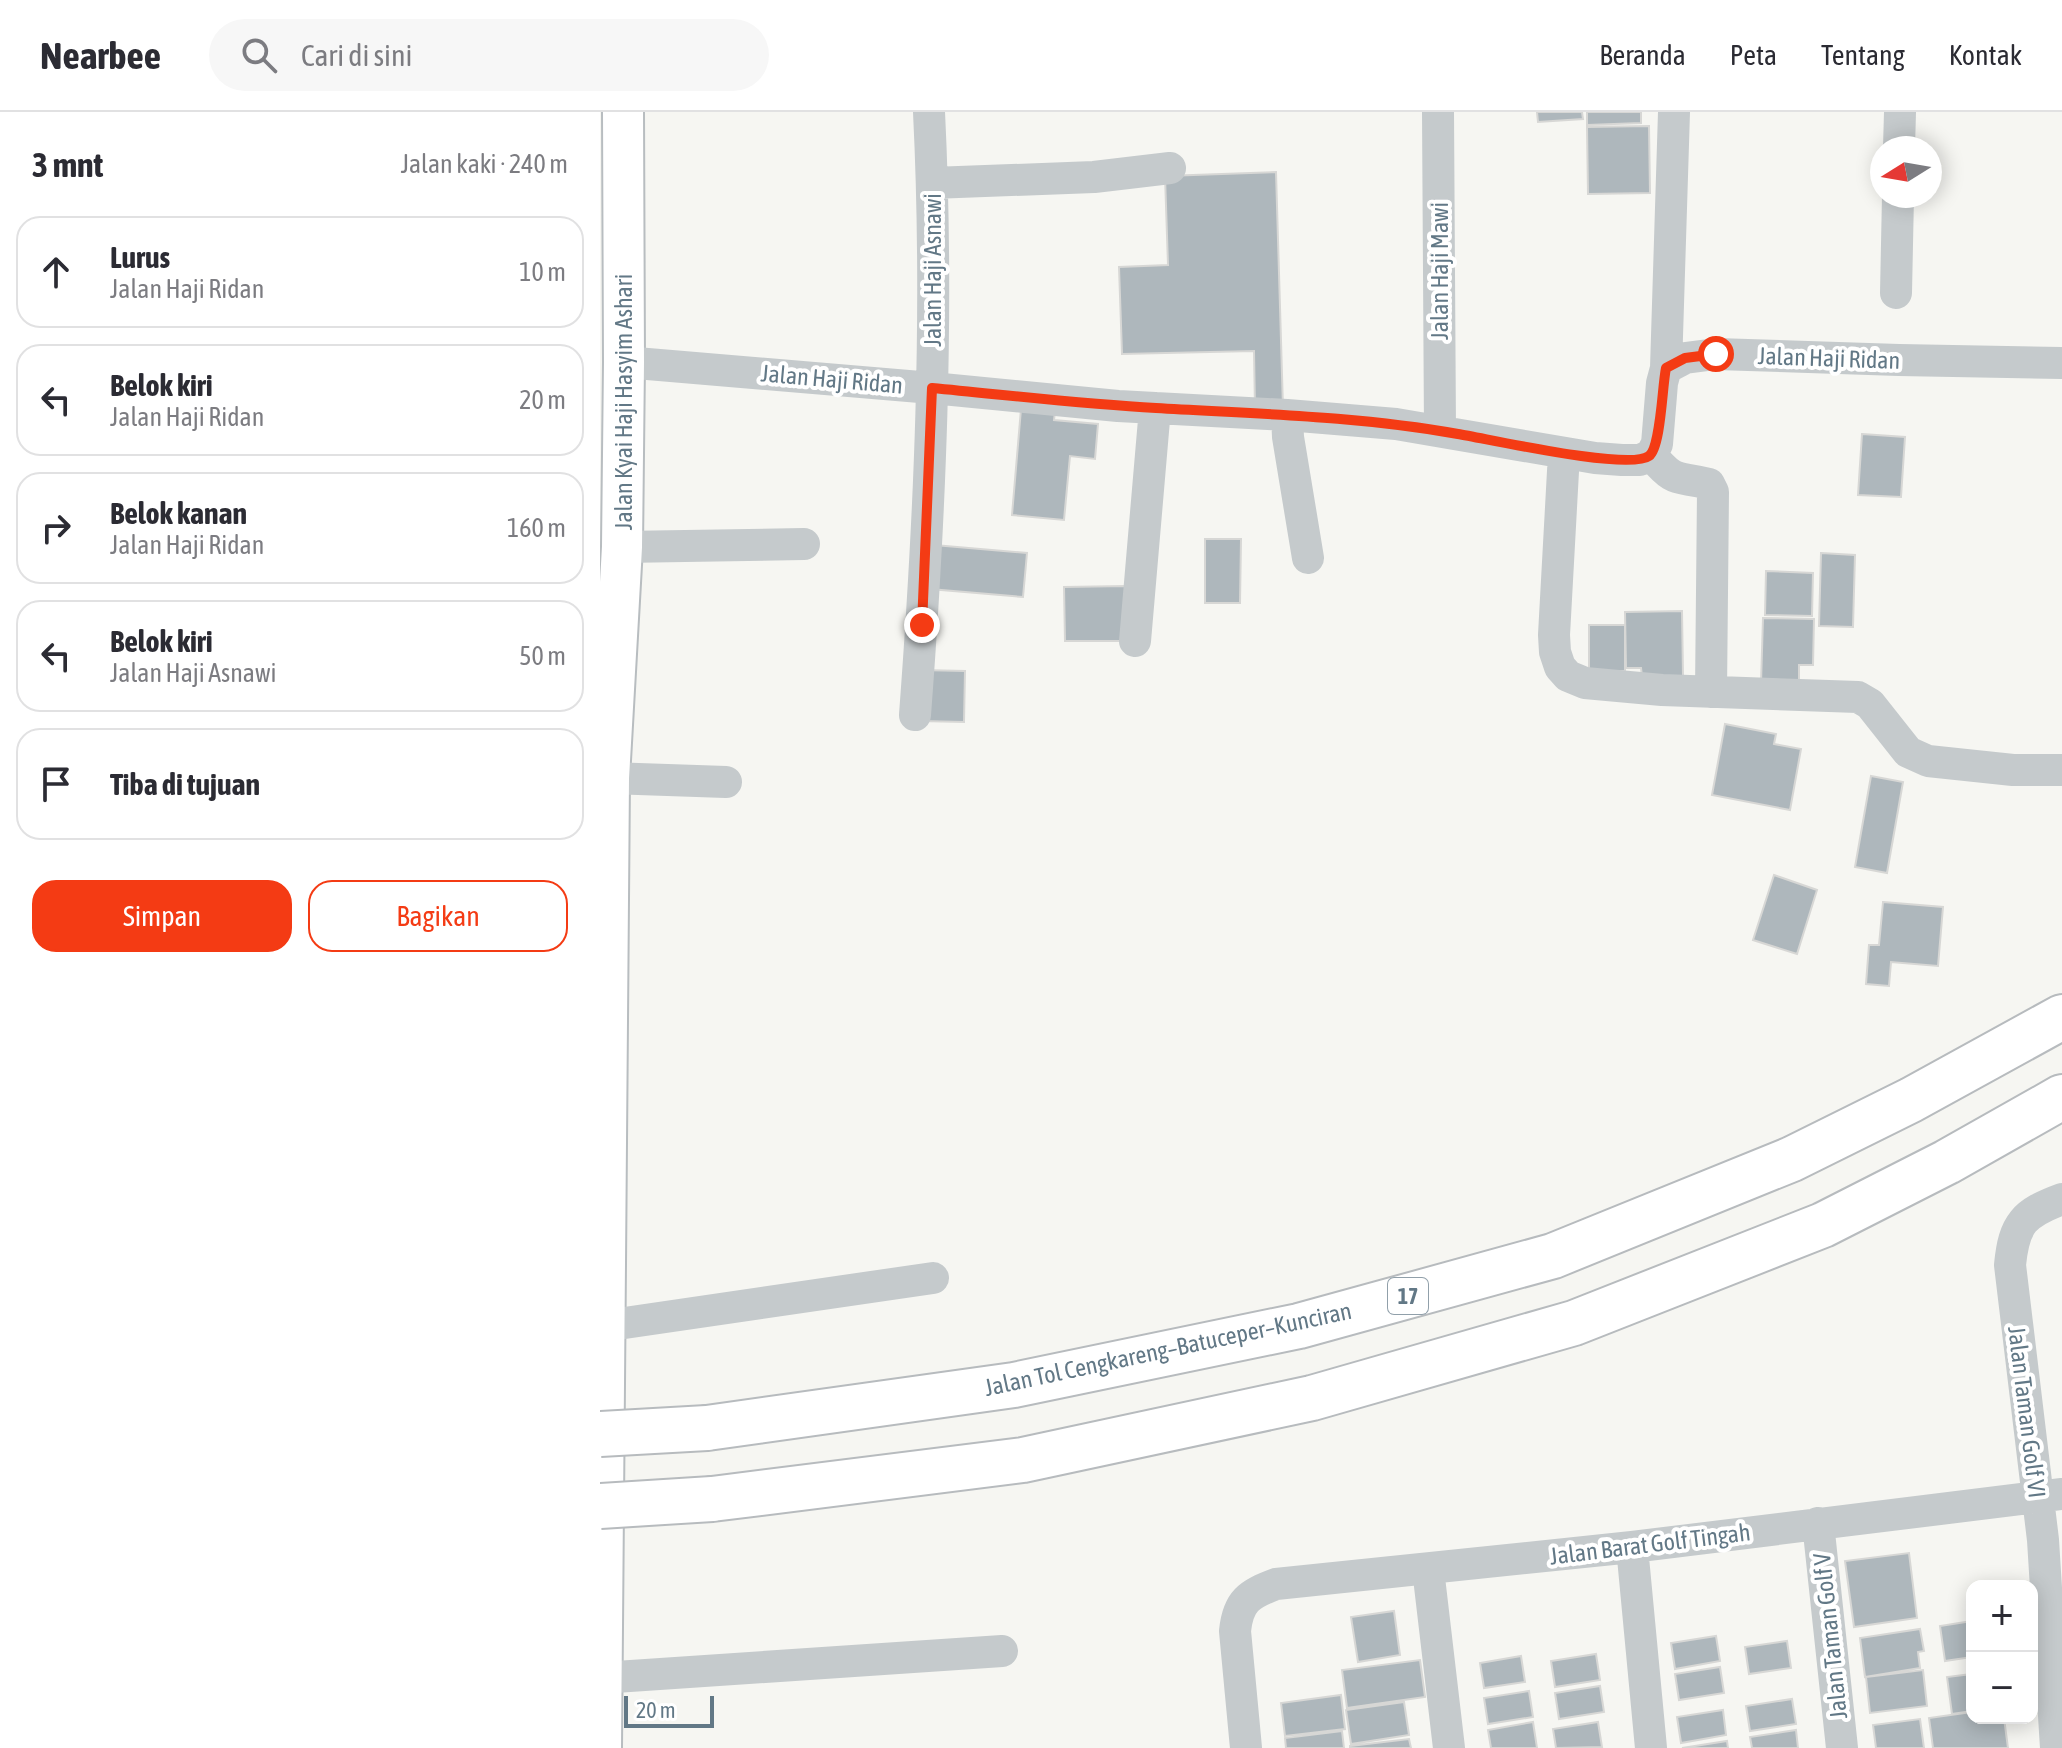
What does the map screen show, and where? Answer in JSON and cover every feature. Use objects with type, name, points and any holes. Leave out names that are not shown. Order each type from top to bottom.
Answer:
[{"type":"highway","name":"Jalan Tol Cengkareng–Batuceper–Kunciran","points":[[600,1434],[707,1428],[1029,1382],[1299,1326],[1553,1256],[1792,1159],[1911,1100],[2062,1017]]},
{"type":"highway","points":[[600,1506],[712,1499],[1023,1460],[1312,1398],[1574,1323],[1823,1225],[1947,1162],[2062,1097]]},
{"type":"main road","name":"Jalan Kyai Haji Hasyim Ashari","points":[[601,1748],[609,778],[622,547],[623,112]]},
{"type":"street","name":"Jalan Haji Asnawi","points":[[915,715],[932,388],[929,112]]},
{"type":"street","name":"Jalan Haji Mawi","points":[[1438,112],[1440,431]]},
{"type":"street","points":[[1674,112],[1666,368],[1657,444],[1651,455],[1668,474],[1678,479],[1709,484],[1713,492],[1711,692]]},
{"type":"street","points":[[1899,136],[1900,112]]},
{"type":"street","points":[[932,183],[1094,177],[1170,168]]},
{"type":"street","points":[[1896,293],[1898,208]]},
{"type":"street","name":"Jalan Haji Ridan","points":[[1666,368],[1685,358],[1716,354],[2062,363]]},
{"type":"street","name":"Jalan Haji Ridan","points":[[624,362],[1155,408],[1396,424],[1564,453],[1622,460],[1640,460],[1651,455]]},
{"type":"street","points":[[1135,641],[1155,408]]},
{"type":"street","points":[[1287,415],[1308,558]]},
{"type":"street","points":[[1564,453],[1554,635],[1560,667],[1568,676],[1585,683],[1662,690],[1858,697],[1870,704],[1908,752],[1928,761],[2013,770],[2062,770]]},
{"type":"street","points":[[622,547],[804,544]]},
{"type":"street","points":[[609,778],[726,782]]},
{"type":"street","name":"Jalan Taman Golf VI","points":[[2056,1748],[2043,1540],[2050,1496],[2010,1265],[2018,1228],[2028,1215],[2062,1199]]},
{"type":"street","points":[[604,1326],[933,1278]]},
{"type":"street","name":"Jalan Barat Golf Tingah","points":[[1246,1748],[1235,1631],[1237,1616],[1254,1592],[1276,1584],[1632,1547],[2050,1496]]},
{"type":"street","name":"Jalan Taman Golf V","points":[[1818,1523],[1842,1748]]},
{"type":"street","points":[[1632,1547],[1651,1748]]},
{"type":"street","points":[[1428,1569],[1449,1748]]},
{"type":"street","points":[[600,1678],[1002,1651]]},
{"type":"building","points":[[1537,112],[1582,112],[1583,119],[1538,122]]},
{"type":"building","points":[[1587,112],[1641,112],[1641,123],[1587,125]]},
{"type":"building","points":[[1649,126],[1650,193],[1588,194],[1587,127]]},
{"type":"building","points":[[1276,172],[1283,408],[1255,409],[1254,351],[1122,354],[1119,267],[1168,265],[1165,176]]},
{"type":"building","points":[[1021,409],[1055,412],[1054,420],[1098,424],[1095,459],[1070,456],[1064,520],[1012,515]]},
{"type":"building","points":[[1862,434],[1905,437],[1901,497],[1858,495]]},
{"type":"building","points":[[1205,539],[1241,539],[1240,603],[1205,603]]},
{"type":"building","points":[[934,545],[1027,553],[1023,597],[930,589]]},
{"type":"building","points":[[1821,553],[1855,555],[1853,627],[1819,626]]},
{"type":"building","points":[[1766,571],[1813,573],[1812,616],[1765,615]]},
{"type":"building","points":[[1126,586],[1126,641],[1065,641],[1064,587]]},
{"type":"building","points":[[1682,611],[1683,676],[1642,676],[1641,668],[1626,668],[1625,612]]},
{"type":"building","points":[[1763,618],[1814,619],[1813,665],[1799,665],[1799,684],[1761,683]]},
{"type":"building","points":[[1589,625],[1625,625],[1625,671],[1589,671]]},
{"type":"building","points":[[921,670],[965,671],[964,722],[920,721]]},
{"type":"building","points":[[1725,724],[1776,734],[1774,744],[1801,749],[1790,810],[1712,795]]},
{"type":"building","points":[[1871,776],[1903,782],[1887,873],[1855,867]]},
{"type":"building","points":[[1774,875],[1817,890],[1797,954],[1753,940]]},
{"type":"building","points":[[1883,902],[1943,907],[1938,966],[1891,962],[1889,986],[1866,984],[1869,945],[1879,945]]},
{"type":"building","points":[[1909,1553],[1917,1618],[1854,1627],[1845,1561]]},
{"type":"building","points":[[1394,1611],[1400,1655],[1358,1662],[1351,1617]]},
{"type":"building","points":[[1966,1622],[1966,1658],[1945,1661],[1940,1626]]},
{"type":"building","points":[[1920,1629],[1924,1651],[1918,1652],[1920,1668],[1865,1677],[1860,1638]]},
{"type":"building","points":[[1716,1636],[1720,1661],[1675,1669],[1671,1643]]},
{"type":"building","points":[[1787,1641],[1791,1668],[1749,1674],[1745,1647]]},
{"type":"building","points":[[1596,1654],[1600,1680],[1555,1687],[1551,1661]]},
{"type":"building","points":[[1521,1656],[1525,1682],[1484,1688],[1480,1663]]},
{"type":"building","points":[[1420,1660],[1425,1697],[1347,1708],[1342,1670]]},
{"type":"building","points":[[1720,1667],[1724,1693],[1679,1700],[1675,1674]]},
{"type":"building","points":[[1923,1670],[1927,1706],[1870,1713],[1866,1677]]},
{"type":"building","points":[[1966,1675],[1966,1712],[1952,1714],[1947,1677]]},
{"type":"building","points":[[1600,1686],[1604,1712],[1559,1719],[1555,1693]]},
{"type":"building","points":[[1529,1691],[1533,1717],[1488,1724],[1484,1698]]},
{"type":"building","points":[[1341,1695],[1345,1729],[1285,1736],[1281,1703]]},
{"type":"building","points":[[1792,1699],[1796,1724],[1750,1731],[1746,1706]]},
{"type":"building","points":[[1404,1702],[1409,1735],[1351,1744],[1346,1710]]},
{"type":"building","points":[[1723,1710],[1726,1735],[1681,1743],[1677,1717]]},
{"type":"building","points":[[1966,1713],[1966,1724],[2005,1724],[2008,1748],[1933,1748],[1929,1718]]},
{"type":"building","points":[[1920,1719],[1924,1748],[1876,1748],[1873,1725]]},
{"type":"building","points":[[1533,1722],[1537,1748],[1491,1748],[1488,1730]]},
{"type":"building","points":[[1598,1722],[1602,1747],[1556,1748],[1553,1729]]},
{"type":"building","points":[[1796,1730],[1798,1748],[1752,1748],[1750,1737]]},
{"type":"building","points":[[1342,1731],[1344,1748],[1286,1748],[1285,1738]]},
{"type":"building","points":[[1409,1739],[1411,1748],[1350,1748],[1350,1746]]},
{"type":"building","points":[[1727,1741],[1728,1748],[1682,1748]]},
{"type":"route","points":[[922,625],[932,388],[1118,406],[1396,424],[1595,458],[1640,460],[1651,455],[1657,444],[1666,368],[1685,358],[1716,354]]}]
